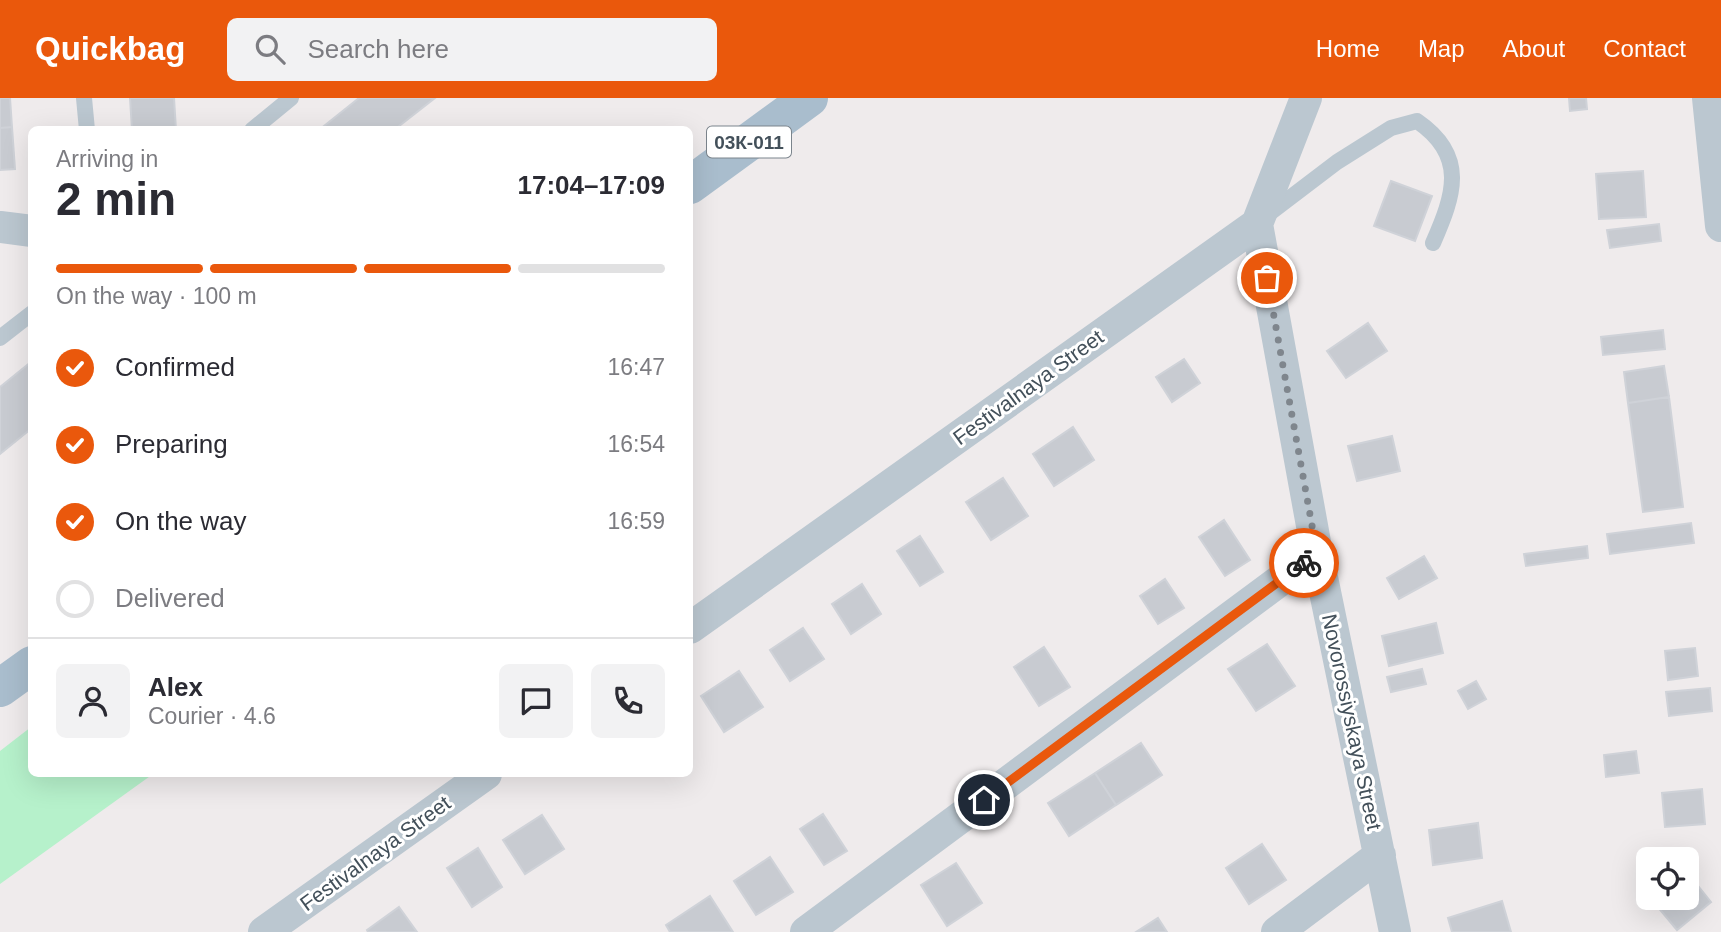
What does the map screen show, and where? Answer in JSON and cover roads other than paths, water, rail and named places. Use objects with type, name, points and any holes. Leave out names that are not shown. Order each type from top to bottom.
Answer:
[{"type":"main road","name":"03К-011","points":[[693,183],[809,98]]},
{"type":"main road","points":[[0,688],[28,668]]},
{"type":"street","points":[[1257,224],[1306,98]]},
{"type":"street","points":[[1713,105],[1721,226]]},
{"type":"street","name":"Novorossiyskaya Street","points":[[1257,224],[1317,553],[1395,932]]},
{"type":"street","name":"Festivalnaya Street","points":[[693,626],[1257,224]]},
{"type":"street","points":[[0,227],[28,230]]},
{"type":"street","points":[[806,932],[1317,553]]},
{"type":"street","name":"Festivalnaya Street","points":[[264,932],[482,777]]},
{"type":"street","points":[[1276,932],[1380,855]]},
{"type":"lane","points":[[84,98],[87,126]]},
{"type":"lane","points":[[257,126],[291,98]]},
{"type":"lane","points":[[1257,224],[1337,162],[1391,128],[1418,121],[1434,132],[1445,146],[1451,170],[1452,192],[1433,243]]},
{"type":"lane","points":[[0,338],[28,316]]}]
